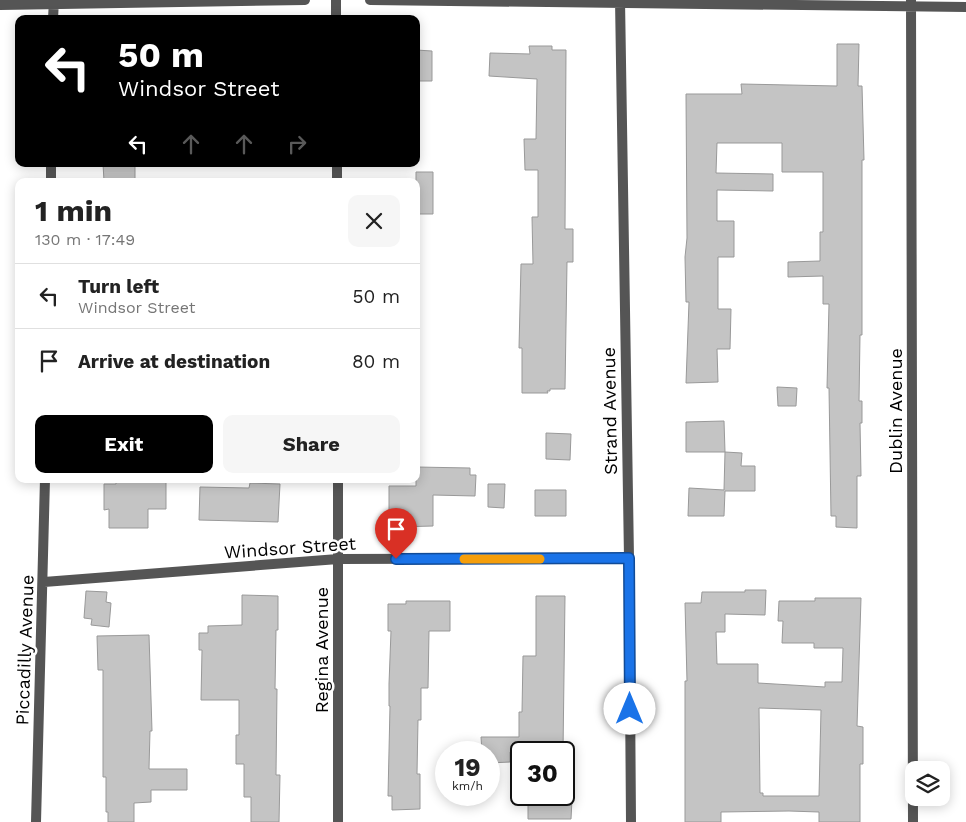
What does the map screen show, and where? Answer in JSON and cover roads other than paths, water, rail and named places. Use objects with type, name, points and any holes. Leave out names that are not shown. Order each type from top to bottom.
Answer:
[{"type":"street","points":[[0,5],[54,2],[305,0]]},
{"type":"street","points":[[336,0],[336,15]]},
{"type":"street","points":[[370,0],[911,3],[966,7]]},
{"type":"street","points":[[53,15],[54,2]]},
{"type":"street","name":"Strand Avenue","points":[[620,2],[629,558],[631,822]]},
{"type":"street","name":"Dublin Avenue","points":[[911,3],[913,822]]},
{"type":"street","name":"Piccadilly Avenue","points":[[36,822],[46,483]]},
{"type":"street","name":"Regina Avenue","points":[[338,483],[338,822]]},
{"type":"street","name":"Windsor Street","points":[[44,582],[338,560],[629,558]]}]
